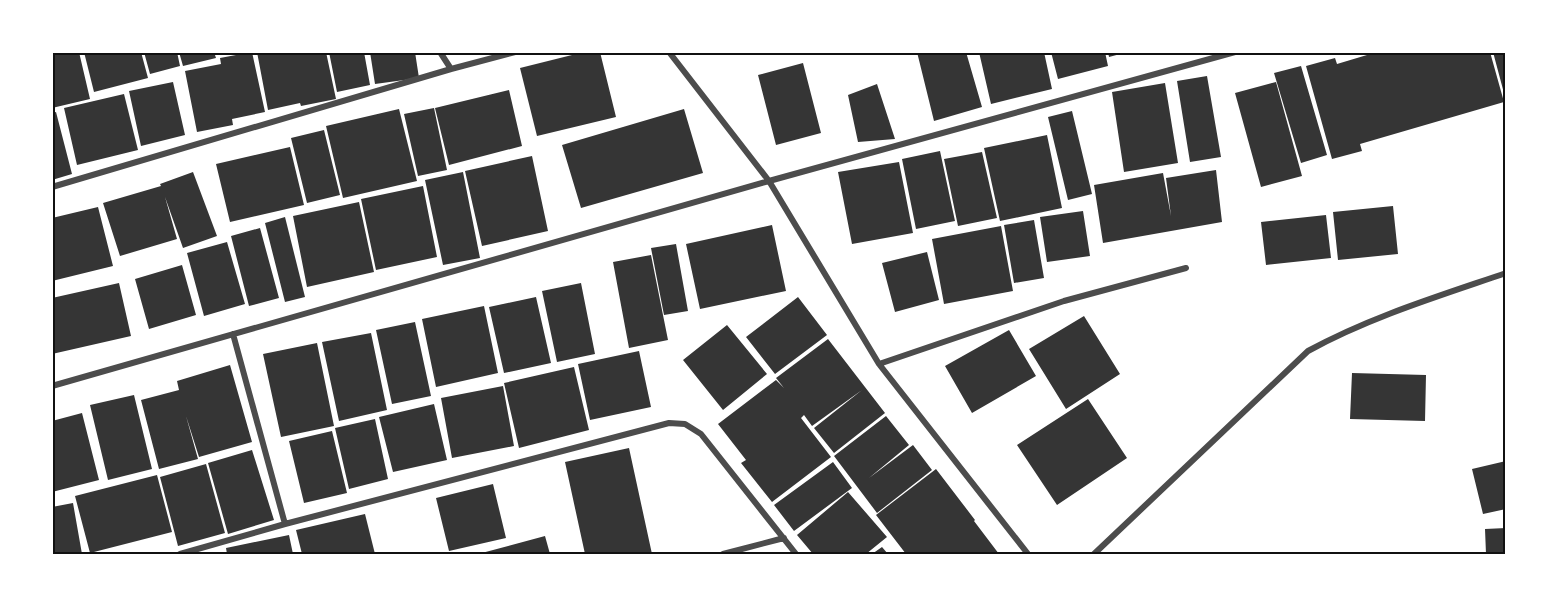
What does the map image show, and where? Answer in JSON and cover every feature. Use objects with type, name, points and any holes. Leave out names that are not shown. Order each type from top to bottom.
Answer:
[{"type":"street","points":[[440,52],[450,69]]},
{"type":"street","points":[[52,187],[450,69],[515,52]]},
{"type":"street","points":[[669,52],[770,181],[879,364],[1028,555]]},
{"type":"street","points":[[52,386],[770,181],[1235,52]]},
{"type":"street","points":[[879,364],[1064,301],[1186,268]]},
{"type":"street","points":[[1094,555],[1308,351],[1336,336],[1396,312],[1506,273]]},
{"type":"street","points":[[233,334],[285,524]]},
{"type":"street","points":[[180,555],[285,524],[669,423],[685,424],[701,434],[796,555]]},
{"type":"street","points":[[723,555],[784,538]]},
{"type":"building","points":[[52,52],[79,52],[90,99],[52,108]]},
{"type":"building","points":[[84,52],[141,52],[148,78],[94,92]]},
{"type":"building","points":[[144,52],[177,52],[180,66],[150,74]]},
{"type":"building","points":[[179,52],[214,52],[216,58],[183,66]]},
{"type":"building","points":[[252,52],[265,112],[232,119],[233,125],[197,132],[185,71],[221,64],[220,58]]},
{"type":"building","points":[[257,52],[326,52],[336,99],[301,106],[300,103],[268,110]]},
{"type":"building","points":[[329,52],[364,52],[370,85],[337,92]]},
{"type":"building","points":[[370,52],[415,52],[419,78],[375,84]]},
{"type":"building","points":[[584,52],[600,52],[616,117],[537,136],[520,68]]},
{"type":"building","points":[[917,52],[966,52],[982,107],[934,121]]},
{"type":"building","points":[[979,52],[1044,52],[1052,89],[991,104]]},
{"type":"building","points":[[1051,52],[1105,52],[1108,66],[1058,79]]},
{"type":"building","points":[[1108,52],[1124,52],[1124,53],[1109,57]]},
{"type":"building","points":[[1377,52],[1490,52],[1504,102],[1360,144],[1362,151],[1332,159],[1306,66],[1335,58],[1337,64]]},
{"type":"building","points":[[1493,52],[1506,52],[1506,97],[1505,97]]},
{"type":"building","points":[[803,63],[821,133],[776,145],[758,75]]},
{"type":"building","points":[[1301,66],[1327,155],[1301,163],[1274,73]]},
{"type":"building","points":[[1207,76],[1221,157],[1190,162],[1177,81]]},
{"type":"building","points":[[173,82],[185,135],[141,146],[129,91]]},
{"type":"building","points":[[1276,82],[1302,176],[1261,187],[1235,93]]},
{"type":"building","points":[[1165,83],[1178,163],[1124,172],[1112,92]]},
{"type":"building","points":[[877,84],[895,139],[858,142],[848,95]]},
{"type":"building","points":[[509,90],[522,146],[449,165],[435,108]]},
{"type":"building","points":[[124,94],[138,150],[77,165],[64,108]]},
{"type":"building","points":[[434,108],[447,170],[418,176],[404,114]]},
{"type":"building","points":[[399,109],[417,181],[343,198],[326,126]]},
{"type":"building","points":[[684,109],[703,173],[581,208],[562,145]]},
{"type":"building","points":[[1072,111],[1092,194],[1068,200],[1048,117]]},
{"type":"building","points":[[56,112],[72,174],[52,180],[52,113]]},
{"type":"building","points":[[324,130],[340,195],[307,203],[291,138]]},
{"type":"building","points":[[1047,135],[1062,208],[1000,221],[984,148]]},
{"type":"building","points":[[290,147],[304,205],[230,222],[216,164]]},
{"type":"building","points":[[940,151],[955,221],[916,229],[902,159]]},
{"type":"building","points":[[982,152],[997,218],[958,226],[944,159]]},
{"type":"building","points":[[532,156],[548,231],[482,246],[465,171]]},
{"type":"building","points":[[899,162],[913,233],[852,244],[838,172]]},
{"type":"building","points":[[1216,170],[1222,222],[1103,243],[1094,185],[1163,173],[1171,216],[1166,178]]},
{"type":"building","points":[[193,172],[217,236],[183,248],[165,197],[177,239],[120,256],[103,203],[161,186],[160,184]]},
{"type":"building","points":[[463,172],[480,258],[443,265],[425,180]]},
{"type":"building","points":[[423,186],[437,257],[376,270],[361,199]]},
{"type":"building","points":[[359,202],[374,272],[307,287],[293,216]]},
{"type":"building","points":[[1393,206],[1398,254],[1338,260],[1333,212]]},
{"type":"building","points":[[98,207],[113,266],[52,281],[52,218]]},
{"type":"building","points":[[1083,211],[1090,256],[1047,262],[1040,217]]},
{"type":"building","points":[[1326,215],[1331,258],[1266,265],[1261,222]]},
{"type":"building","points":[[285,217],[305,297],[285,302],[265,223]]},
{"type":"building","points":[[1034,220],[1044,278],[1014,283],[1004,225]]},
{"type":"building","points":[[772,225],[786,291],[700,309],[686,244]]},
{"type":"building","points":[[1001,226],[1013,291],[944,304],[932,239]]},
{"type":"building","points":[[260,228],[279,298],[249,306],[231,236]]},
{"type":"building","points":[[227,242],[245,304],[204,316],[187,253]]},
{"type":"building","points":[[676,244],[688,311],[664,315],[651,248]]},
{"type":"building","points":[[927,252],[939,300],[895,312],[882,263]]},
{"type":"building","points":[[651,255],[668,340],[629,348],[613,262]]},
{"type":"building","points":[[182,265],[196,315],[149,329],[135,279]]},
{"type":"building","points":[[119,283],[131,336],[52,354],[52,298]]},
{"type":"building","points":[[581,283],[595,354],[557,362],[542,291]]},
{"type":"building","points":[[536,297],[551,363],[504,373],[489,307]]},
{"type":"building","points":[[798,297],[827,335],[775,374],[746,337]]},
{"type":"building","points":[[484,306],[498,373],[436,387],[422,319]]},
{"type":"building","points":[[1084,316],[1120,374],[1066,409],[1029,349]]},
{"type":"building","points":[[415,322],[431,396],[392,404],[376,330]]},
{"type":"building","points":[[727,325],[767,374],[723,410],[683,360]]},
{"type":"building","points":[[1009,330],[1036,376],[972,413],[945,366]]},
{"type":"building","points":[[371,333],[387,410],[339,421],[322,342]]},
{"type":"building","points":[[828,339],[885,413],[834,453],[814,428],[862,390],[812,426],[804,415],[801,418],[831,457],[772,502],[741,463],[746,460],[718,424],[776,380],[784,388],[776,378]]},
{"type":"building","points":[[317,343],[334,426],[281,437],[263,354]]},
{"type":"building","points":[[639,351],[651,407],[590,420],[578,364]]},
{"type":"building","points":[[230,365],[252,442],[199,457],[186,416],[198,459],[159,469],[141,400],[179,390],[177,381]]},
{"type":"building","points":[[574,367],[589,430],[519,448],[504,383]]},
{"type":"building","points":[[1352,373],[1426,375],[1425,421],[1350,419]]},
{"type":"building","points":[[503,386],[514,446],[452,458],[441,398]]},
{"type":"building","points":[[134,395],[152,469],[108,480],[90,405]]},
{"type":"building","points":[[1088,399],[1127,458],[1057,505],[1017,445]]},
{"type":"building","points":[[434,404],[447,460],[393,472],[379,417]]},
{"type":"building","points":[[82,413],[99,480],[52,492],[52,421]]},
{"type":"building","points":[[886,416],[909,445],[869,478],[913,445],[932,470],[877,513],[834,456]]},
{"type":"building","points":[[375,419],[388,479],[349,489],[335,428]]},
{"type":"building","points":[[332,431],[347,493],[304,503],[289,441]]},
{"type":"building","points":[[629,448],[652,554],[585,554],[565,462]]},
{"type":"building","points":[[252,450],[274,520],[228,534],[208,463]]},
{"type":"building","points":[[1506,461],[1506,509],[1483,514],[1472,469]]},
{"type":"building","points":[[833,462],[852,488],[794,531],[774,505]]},
{"type":"building","points":[[206,464],[225,533],[178,546],[160,477]]},
{"type":"building","points":[[936,469],[999,554],[906,554],[876,515]]},
{"type":"building","points":[[157,475],[172,532],[90,553],[75,496]]},
{"type":"building","points":[[493,484],[506,538],[449,551],[436,498]]},
{"type":"building","points":[[848,492],[887,537],[866,554],[813,554],[797,535]]},
{"type":"building","points":[[73,503],[82,554],[52,554],[52,507]]},
{"type":"building","points":[[365,514],[375,554],[302,554],[296,530]]},
{"type":"building","points":[[1506,528],[1506,554],[1486,554],[1485,529]]},
{"type":"building","points":[[289,535],[293,554],[227,554],[226,548]]},
{"type":"building","points":[[545,536],[550,554],[478,554]]},
{"type":"building","points":[[882,547],[888,554],[872,554]]}]
